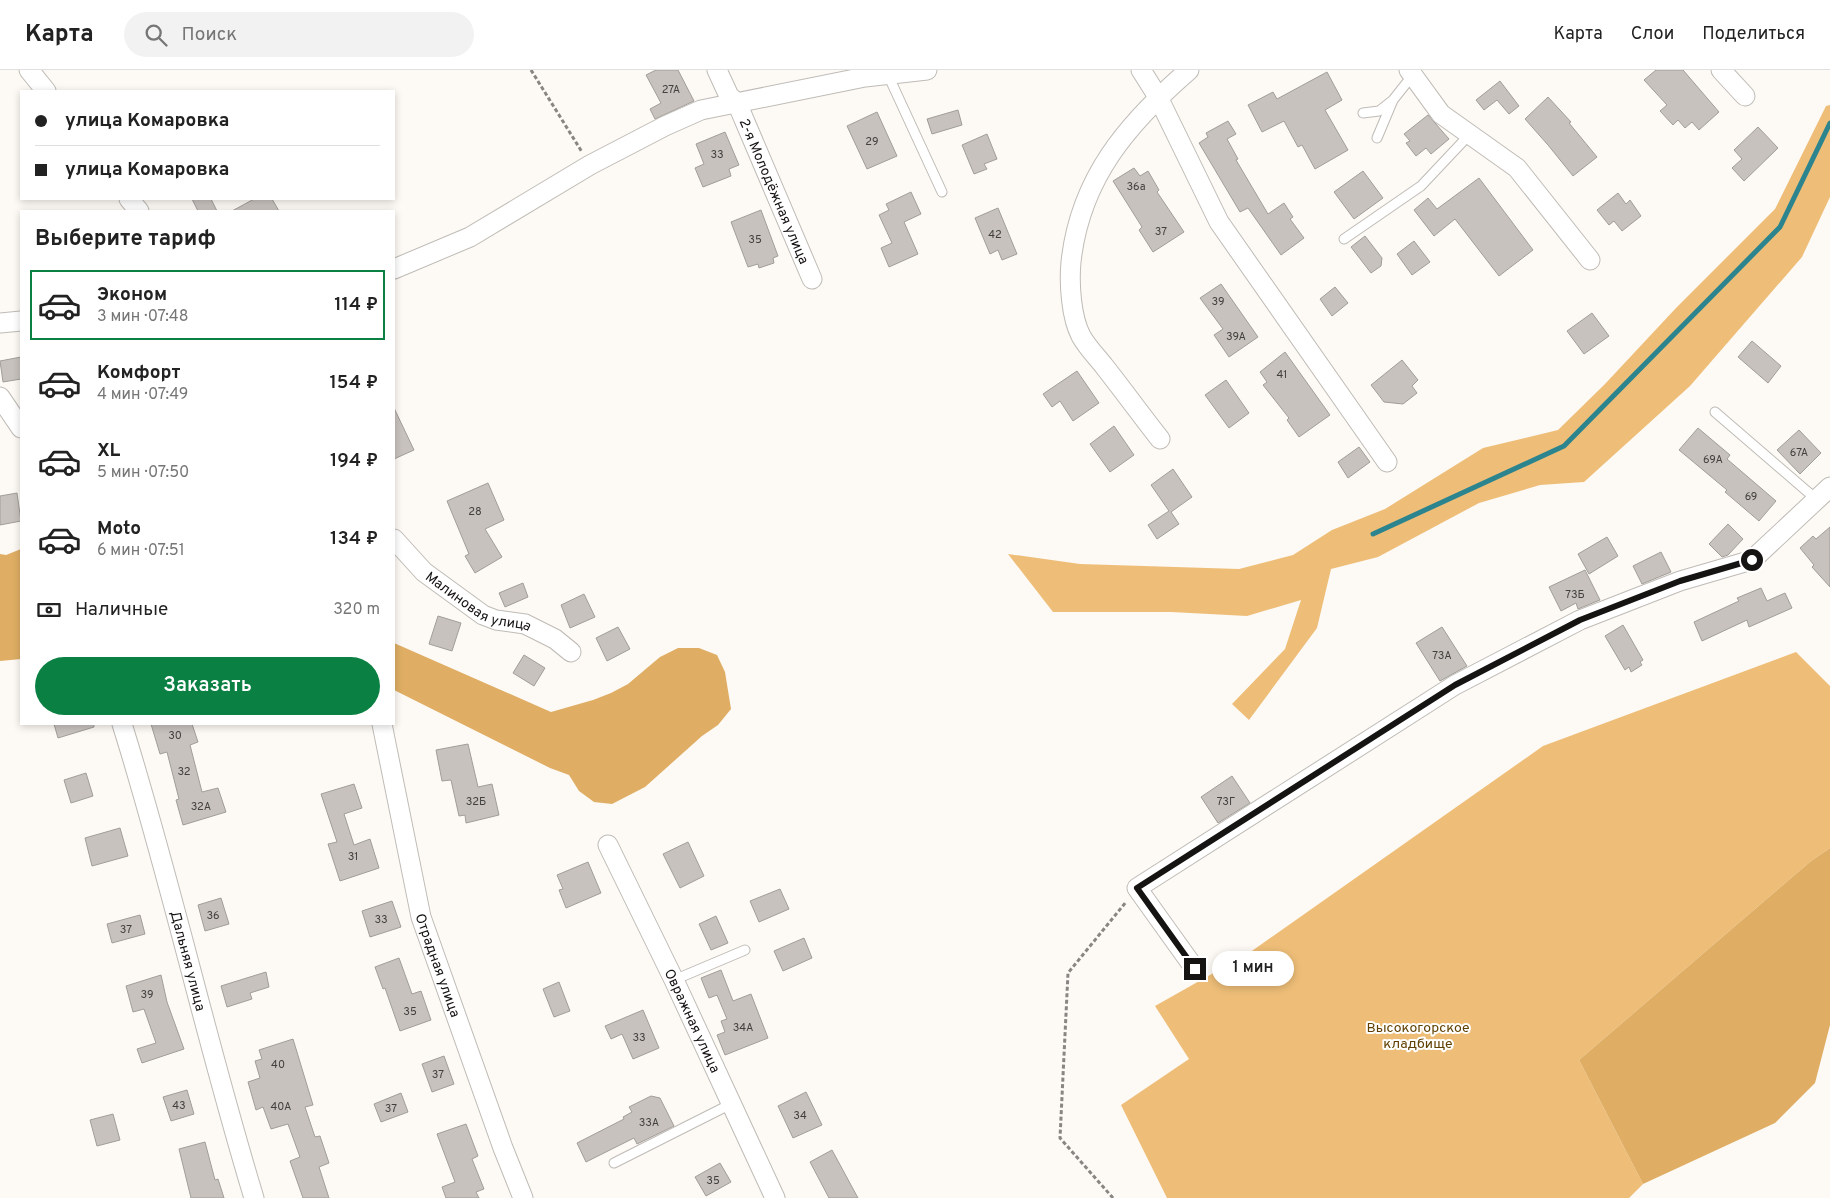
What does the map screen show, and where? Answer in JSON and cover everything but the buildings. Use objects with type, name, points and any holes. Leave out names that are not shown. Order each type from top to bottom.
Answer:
[{"type":"street","points":[[30,70],[45,90]]},
{"type":"street","name":"2-я Молодёжная улица","points":[[717,70],[729,96],[738,103],[812,279]]},
{"type":"street","name":"2-я Молодёжная улица","points":[[738,103],[862,74],[888,75],[927,70]]},
{"type":"street","points":[[1142,70],[1158,97],[1219,222],[1387,462]]},
{"type":"street","points":[[1160,439],[1081,336],[1074,310],[1070,281],[1074,236],[1087,196],[1102,165],[1158,97],[1190,70]]},
{"type":"street","points":[[1720,70],[1745,96]]},
{"type":"street","points":[[1410,73],[1441,114],[1517,168],[1590,260]]},
{"type":"street","points":[[395,269],[470,237],[590,165],[665,126],[701,110],[738,103]]},
{"type":"street","points":[[130,200],[138,210]]},
{"type":"street","points":[[0,323],[20,321]]},
{"type":"street","points":[[0,397],[20,427]]},
{"type":"street","points":[[1195,969],[1137,888],[1455,685],[1580,620],[1680,581],[1752,560],[1823,493]]},
{"type":"street","name":"Малиновая улица","points":[[395,540],[424,572],[483,615],[496,620],[525,624],[555,639],[571,652]]},
{"type":"street","name":"Дальняя улица","points":[[122,725],[146,800],[231,1123],[254,1198]]},
{"type":"street","name":"Отрадная улица","points":[[382,725],[421,917],[503,1148],[523,1198]]},
{"type":"street","name":"Овражная улица","points":[[608,845],[674,980],[775,1198]]},
{"type":"lane","points":[[1377,138],[1393,100],[1410,73]]},
{"type":"lane","points":[[888,75],[942,192]]},
{"type":"lane","points":[[1363,113],[1379,111],[1393,100]]},
{"type":"lane","points":[[1344,239],[1420,186],[1470,134]]},
{"type":"lane","points":[[1715,412],[1823,493]]},
{"type":"lane","points":[[674,980],[745,950]]},
{"type":"lane","points":[[614,1163],[731,1104]]},
{"type":"path","points":[[531,70],[590,165]]},
{"type":"path","points":[[1113,1198],[1060,1138],[1068,973],[1137,888]]},
{"type":"green space","points":[[1830,105],[1830,197],[1802,257],[1690,386],[1584,482],[1540,485],[1479,503],[1378,557],[1331,569],[1317,628],[1249,720],[1232,704],[1285,649],[1301,600],[1247,616],[1171,612],[1053,612],[1008,554],[1080,564],[1239,569],[1293,555],[1332,530],[1385,509],[1483,448],[1558,430],[1775,209],[1826,106]]},
{"type":"green space","name":"Высокогорское кладбище","points":[[1796,652],[1830,686],[1830,848],[1811,861],[1579,1060],[1643,1184],[1629,1198],[1167,1198],[1121,1105],[1189,1059],[1155,1006],[1249,953],[1543,746]]},
{"type":"shaded area","points":[[20,549],[20,659],[0,661],[0,554],[6,555]]},
{"type":"shaded area","points":[[395,643],[551,712],[611,693],[628,684],[660,657],[678,648],[699,648],[717,655],[725,672],[731,709],[718,725],[702,736],[645,787],[612,804],[594,802],[579,791],[569,775],[550,768],[395,690]]},
{"type":"shaded area","points":[[1830,848],[1830,1025],[1815,1083],[1775,1123],[1643,1184],[1579,1060],[1811,861]]},
{"type":"waterway","points":[[1373,534],[1564,446],[1780,227],[1830,123]]},
{"type":"route","points":[[1195,969],[1137,888],[1455,685],[1580,620],[1680,581],[1752,560]]}]
